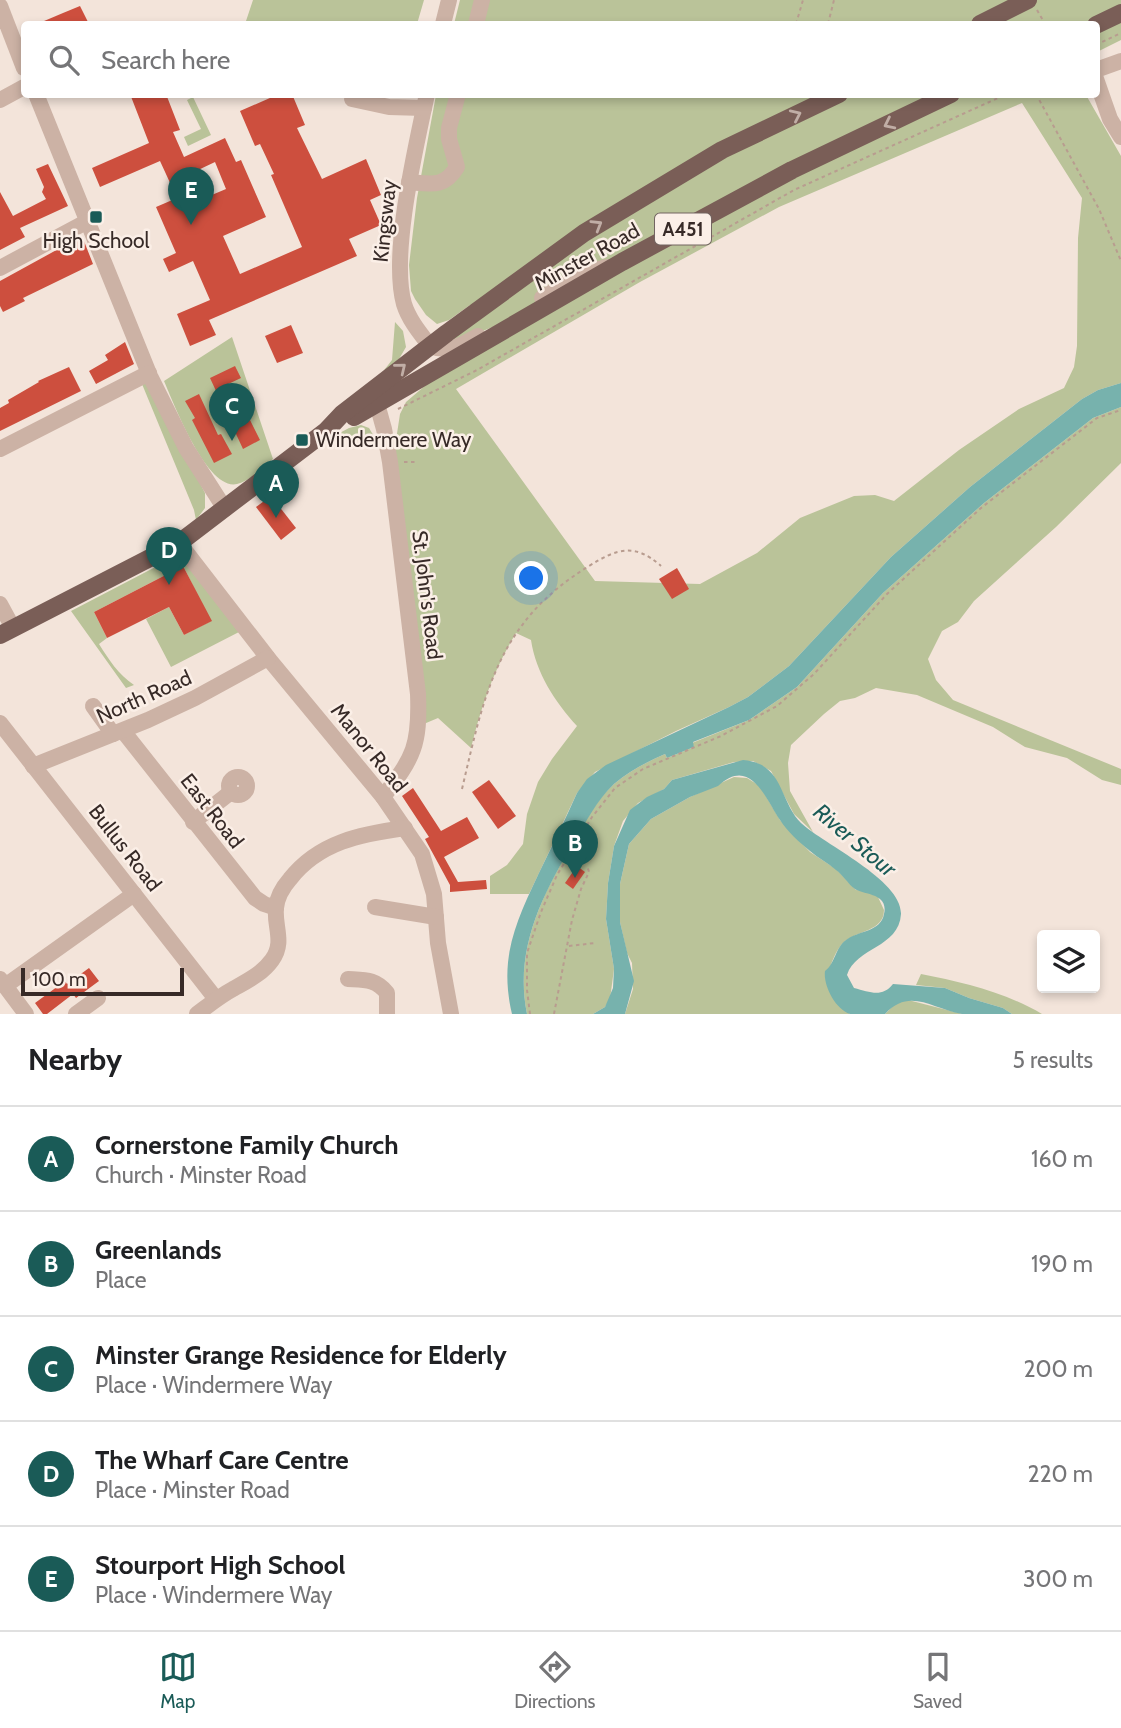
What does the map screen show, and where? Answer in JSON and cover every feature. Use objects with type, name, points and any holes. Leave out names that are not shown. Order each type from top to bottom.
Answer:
[{"type":"main road","points":[[986,21],[1028,0]]},
{"type":"main road","points":[[1100,24],[1121,13]]},
{"type":"main road","name":"Minster Road","points":[[377,404],[430,345],[584,233],[722,150],[831,98]]},
{"type":"main road","name":"Minster Road","points":[[7,632],[179,543],[326,431],[342,414],[377,404],[622,262],[792,170],[943,98]]},
{"type":"street","points":[[444,21],[449,0]]},
{"type":"street","points":[[477,21],[482,0]]},
{"type":"street","points":[[0,6],[21,60]]},
{"type":"street","points":[[1100,68],[1121,61]]},
{"type":"street","points":[[1100,88],[1110,119],[1121,137]]},
{"type":"street","points":[[0,100],[21,89]]},
{"type":"street","points":[[38,98],[149,373],[186,448],[225,509]]},
{"type":"street","points":[[410,182],[433,184],[446,181],[457,167],[449,139],[457,98]]},
{"type":"street","points":[[352,99],[389,107],[425,101]]},
{"type":"street","name":"Kingsway","points":[[425,101],[402,241],[402,293],[411,321],[430,345]]},
{"type":"street","points":[[0,268],[86,222]]},
{"type":"street","points":[[422,376],[430,361],[430,345],[440,349],[459,346],[586,272],[622,262]]},
{"type":"street","points":[[0,449],[149,373]]},
{"type":"street","name":"St. John's Road","points":[[377,404],[390,462],[418,694],[419,726],[416,746],[399,777],[383,797]]},
{"type":"street","name":"Manor Road","points":[[179,543],[268,658],[383,797],[422,854],[430,876],[438,943],[451,1014]]},
{"type":"street","points":[[0,604],[7,632]]},
{"type":"street","name":"North Road","points":[[33,766],[195,698],[268,658]]},
{"type":"street","name":"East Road","points":[[93,706],[118,732],[255,898],[276,908]]},
{"type":"street","name":"Bullus Road","points":[[0,723],[216,999]]},
{"type":"street","points":[[193,822],[231,792]]},
{"type":"street","points":[[197,1014],[216,999],[248,981],[271,961],[279,942],[276,908],[282,888],[296,871],[315,855],[336,843],[368,833],[405,828]]},
{"type":"street","points":[[26,1014],[3,982],[134,894]]},
{"type":"street","points":[[375,907],[436,917]]},
{"type":"street","points":[[348,979],[373,980],[381,984],[387,993],[387,1014]]},
{"type":"street","points":[[76,1014],[98,998]]},
{"type":"path","points":[[797,21],[803,0]]},
{"type":"path","points":[[829,21],[834,0]]},
{"type":"path","points":[[1042,15],[1044,21]]},
{"type":"path","points":[[1100,44],[1121,33]]},
{"type":"path","points":[[377,404],[433,393],[794,190],[998,98]]},
{"type":"path","points":[[1038,98],[1099,209],[1121,261]]},
{"type":"path","points":[[530,1014],[527,953],[541,912],[569,855],[592,817],[615,788],[643,769],[722,736],[778,706],[814,674],[887,594],[981,508],[1097,418],[1121,410]]},
{"type":"path","points":[[462,789],[477,723],[496,666],[528,616],[558,587],[607,556],[623,550],[636,550],[661,566]]},
{"type":"path","points":[[554,1014],[572,920],[589,872],[587,865]]},
{"type":"path","points":[[568,946],[595,943]]},
{"type":"green space","points":[[253,0],[424,0],[418,21],[246,21]]},
{"type":"green space","points":[[460,0],[1121,0],[1121,40],[1100,50],[1100,21],[455,21]]},
{"type":"green space","points":[[193,98],[211,135],[188,146],[184,137],[201,129],[187,100]]},
{"type":"green space","points":[[435,98],[1088,98],[1121,156],[1121,383],[1098,390],[1082,399],[970,487],[891,557],[789,666],[748,697],[595,772],[577,793],[529,894],[490,894],[490,876],[507,865],[523,844],[527,814],[538,782],[577,726],[548,686],[537,664],[531,640],[516,633],[489,689],[471,748],[438,718],[419,726],[387,442],[396,440],[400,414],[406,402],[495,326],[451,340],[478,309],[470,305],[449,320],[437,324],[426,315],[411,291],[409,265],[417,198]],"holes":[[[1022,103],[1082,198],[1078,238],[1077,346],[1074,367],[1064,388],[1019,409],[959,450],[894,501],[875,495],[854,496],[800,518],[757,553],[700,584],[595,581],[456,389],[640,282],[779,207]]]},
{"type":"green space","points":[[395,322],[403,331],[406,347],[399,359],[381,374],[392,360]]},
{"type":"green space","points":[[232,337],[273,459],[251,477],[237,484],[226,483],[203,461],[164,381]]},
{"type":"green space","points":[[147,381],[205,493],[205,508],[196,520],[142,384]]},
{"type":"green space","points":[[1121,407],[1121,463],[1056,527],[974,601],[958,622],[942,631],[928,659],[936,680],[953,700],[1121,769],[1121,785],[1102,780],[1067,758],[1025,747],[993,727],[917,695],[876,688],[855,698],[840,701],[791,745],[788,763],[790,791],[813,832],[794,814],[771,771],[753,761],[734,762],[672,780],[664,789],[638,803],[623,821],[614,846],[606,919],[614,969],[610,999],[605,1007],[593,1014],[527,1014],[524,968],[534,924],[562,861],[608,790],[626,775],[652,760],[665,754],[667,758],[694,747],[692,743],[749,720],[797,687],[883,593],[984,503],[1093,418]]},
{"type":"green space","points":[[361,425],[369,428],[378,443],[332,437],[349,428]]},
{"type":"green space","points":[[167,561],[186,562],[239,632],[171,667],[146,619],[169,607],[184,635],[211,621],[183,566],[94,612],[107,638],[99,644],[110,661],[134,685],[126,688],[71,611]]},
{"type":"green space","points":[[734,777],[747,778],[760,786],[780,820],[810,852],[836,869],[856,890],[868,891],[878,897],[884,910],[879,923],[843,943],[830,967],[841,1007],[850,1014],[625,1014],[633,989],[632,963],[620,922],[620,884],[629,844],[651,819]]},
{"type":"green space","points":[[921,974],[968,984],[1028,1006],[1042,1014],[1012,1014],[1003,1008],[945,988],[916,985]]},
{"type":"green space","points":[[908,1000],[963,1014],[885,1014],[896,1003]]},
{"type":"water","points":[[1121,383],[1121,407],[1093,418],[984,503],[883,593],[797,687],[749,720],[693,742],[694,747],[667,758],[665,754],[652,760],[626,775],[608,790],[562,862],[542,903],[528,945],[524,968],[527,1014],[512,1014],[507,976],[516,926],[577,793],[587,779],[606,765],[748,697],[789,666],[891,557],[970,487],[1082,399],[1098,390]]},
{"type":"water","points":[[743,760],[756,763],[774,775],[801,823],[876,876],[898,901],[901,914],[893,934],[859,958],[847,975],[854,988],[875,993],[885,991],[893,984],[945,988],[1003,1008],[1012,1014],[962,1014],[912,1001],[894,1006],[885,1014],[850,1014],[839,1007],[828,989],[825,971],[846,940],[874,928],[882,920],[885,907],[883,902],[855,889],[839,872],[813,854],[790,833],[756,784],[740,775],[690,797],[651,819],[629,844],[620,884],[620,922],[634,981],[625,1014],[593,1014],[605,1007],[613,988],[614,969],[606,919],[608,883],[614,846],[630,810],[647,797],[664,789],[672,780]]},
{"type":"building","points":[[80,6],[88,21],[44,21]]},
{"type":"building","points":[[132,98],[168,98],[180,130],[173,132],[184,157],[225,138],[236,162],[241,160],[266,217],[223,236],[240,274],[302,247],[271,175],[274,174],[260,144],[255,146],[240,111],[270,98],[294,98],[305,125],[297,128],[322,179],[366,159],[381,195],[370,200],[381,225],[349,239],[357,256],[209,320],[216,335],[190,346],[177,314],[210,300],[193,261],[169,272],[163,259],[176,253],[156,207],[177,198],[160,161],[100,187],[92,168],[149,143]],"holes":[[[215,162],[226,189],[207,197],[196,171]]]},
{"type":"building","points":[[48,164],[68,206],[20,228],[25,237],[0,250],[0,192],[13,216],[46,199],[36,169]]},
{"type":"building","points":[[82,236],[93,264],[23,298],[25,301],[3,312],[0,306],[0,281]]},
{"type":"building","points":[[291,325],[303,353],[277,363],[265,336]]},
{"type":"building","points":[[125,342],[134,364],[96,384],[89,371],[108,360],[105,355]]},
{"type":"building","points":[[235,366],[241,378],[226,385],[244,423],[250,420],[260,440],[243,449],[210,378]]},
{"type":"building","points":[[69,367],[81,391],[0,431],[0,408],[9,403],[8,400],[38,381]]},
{"type":"building","points":[[199,394],[218,435],[221,434],[232,454],[214,463],[185,401]]},
{"type":"building","points":[[271,496],[296,528],[281,540],[256,507]]},
{"type":"building","points":[[183,566],[212,621],[184,635],[169,607],[107,638],[94,612]]},
{"type":"building","points":[[677,568],[689,589],[672,599],[659,579]]},
{"type":"building","points":[[489,780],[516,816],[498,829],[472,792]]},
{"type":"building","points":[[413,788],[441,831],[467,817],[479,838],[444,857],[458,882],[486,880],[487,889],[450,892],[450,885],[425,839],[429,837],[402,796]]},
{"type":"building","points":[[577,866],[585,872],[573,889],[565,883]]},
{"type":"building","points":[[89,968],[99,981],[76,998],[73,994],[47,1014],[43,1014],[35,1003],[65,981],[67,984]]},
{"type":"place","name":"High School","points":[[96,217]]},
{"type":"place","name":"Stourport High School","points":[[191,225]]},
{"type":"place","name":"Windermere Way","points":[[302,440]]},
{"type":"place","name":"Minster Grange Residence for Elderly","points":[[232,441]]},
{"type":"place","name":"Cornerstone Family Church","points":[[276,518]]},
{"type":"place","name":"The Wharf Care Centre","points":[[169,585]]},
{"type":"place","name":"Greenlands","points":[[575,878]]},
{"type":"water label","name":"River Stour","points":[[855,840]]}]
